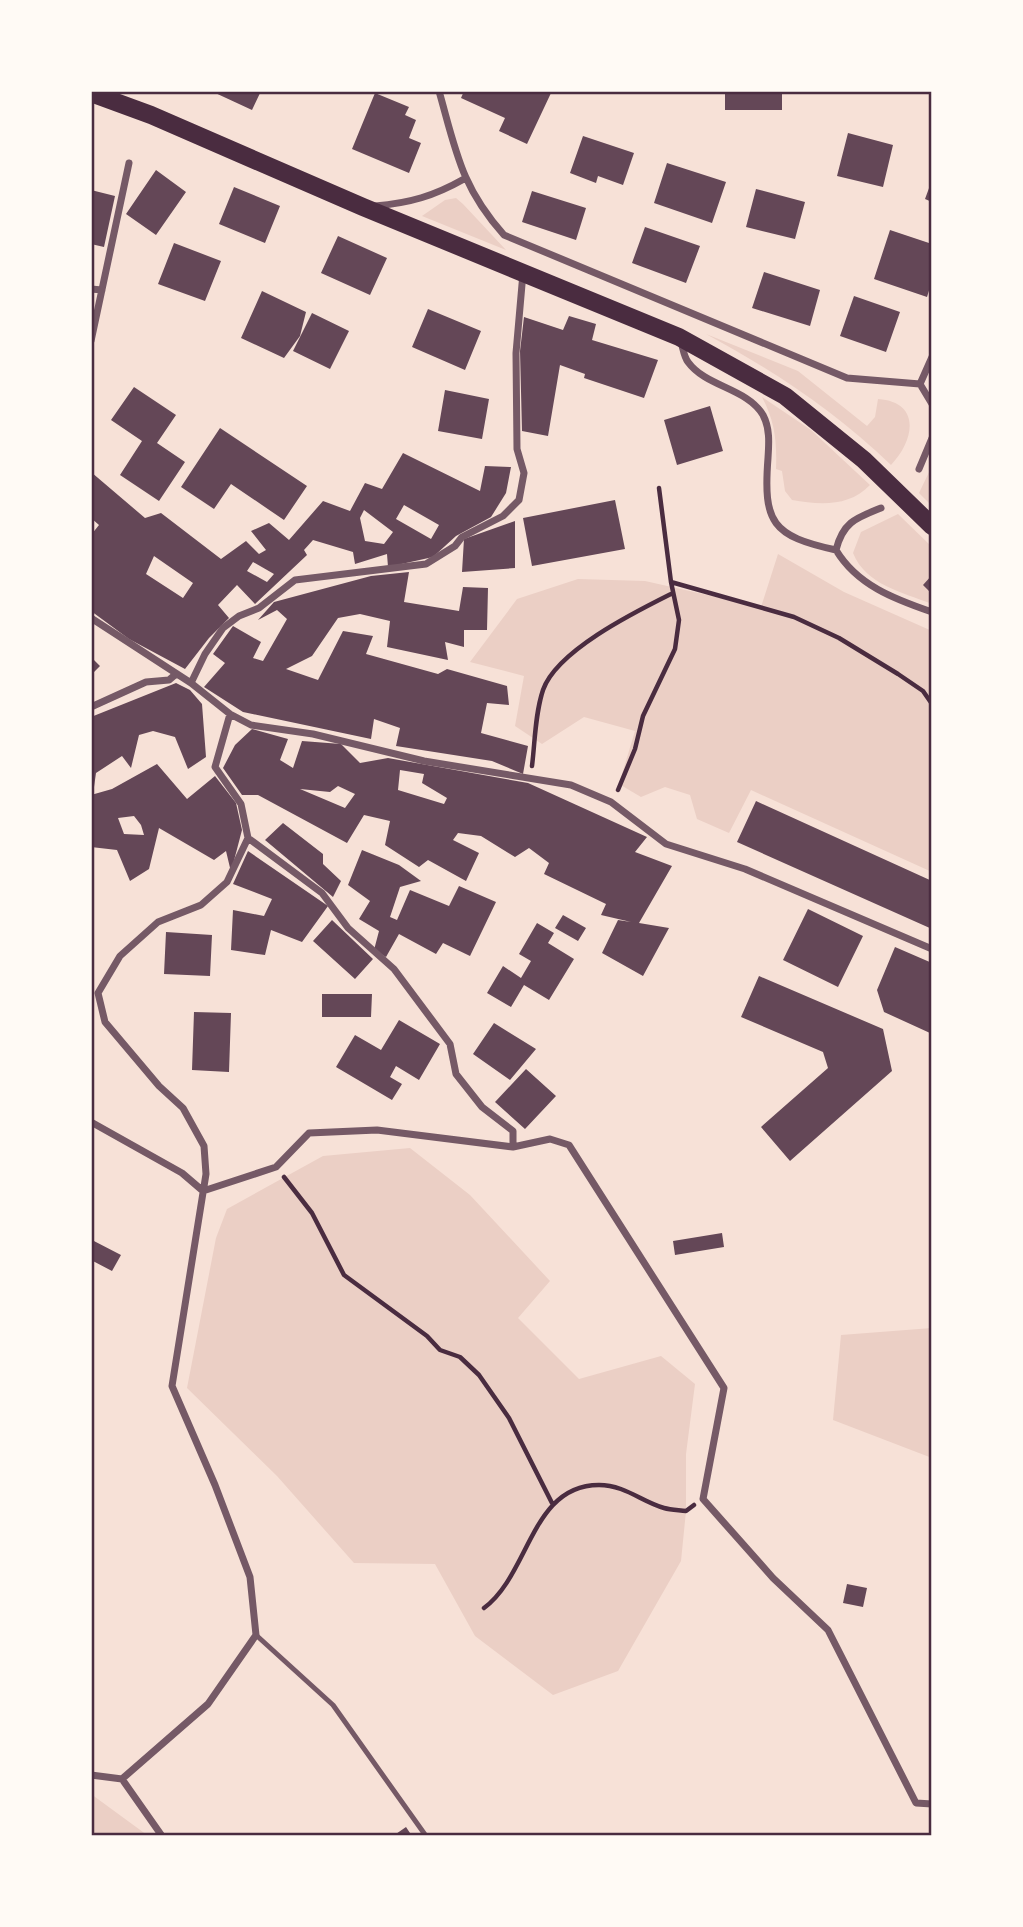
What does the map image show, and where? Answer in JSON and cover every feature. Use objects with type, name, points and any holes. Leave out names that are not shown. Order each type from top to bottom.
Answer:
[{"type":"main road","points":[[91,93],[151,115],[363,207],[679,337],[785,396],[864,460],[932,526]]},
{"type":"street","points":[[439,91],[464,179],[486,215],[504,235],[847,377],[920,384]]},
{"type":"street","points":[[91,341],[129,163]]},
{"type":"street","points":[[363,207],[407,204],[431,197],[464,179]]},
{"type":"street","points":[[191,683],[205,654],[223,628],[239,616],[259,608],[295,580],[426,564],[455,546],[462,537],[503,516],[519,500],[524,473],[517,449],[516,353],[523,272]]},
{"type":"street","points":[[91,289],[102,290]]},
{"type":"street","points":[[679,337],[688,362],[753,404],[763,416],[768,432],[768,506],[780,530],[802,542],[836,550],[857,577],[873,587],[932,612]]},
{"type":"street","points":[[920,384],[932,357]]},
{"type":"street","points":[[920,384],[932,404]]},
{"type":"street","points":[[919,470],[932,438]]},
{"type":"street","points":[[836,550],[841,533],[856,519],[881,508]]},
{"type":"street","points":[[91,618],[191,683],[230,714],[251,725],[313,734],[424,761],[571,785],[611,802],[666,844],[745,869],[932,949]]},
{"type":"street","points":[[91,707],[146,682],[169,680],[176,674]]},
{"type":"street","points":[[122,1779],[208,1704],[256,1635],[250,1577],[215,1485],[172,1386],[203,1191],[204,1146],[183,1108],[159,1086],[105,1022],[98,993],[120,956],[158,922],[201,905],[227,882],[248,838],[241,804],[215,767],[230,714]]},
{"type":"street","points":[[248,838],[322,893],[348,928],[394,969],[450,1044],[456,1074],[482,1107],[513,1130],[513,1147]]},
{"type":"street","points":[[91,1122],[182,1173],[203,1191]]},
{"type":"street","points":[[203,1191],[276,1167],[309,1133],[377,1130],[513,1147],[550,1139],[569,1145],[724,1388],[703,1499],[773,1578],[828,1630],[916,1803],[932,1804]]},
{"type":"street","points":[[91,1775],[122,1779],[162,1836]]},
{"type":"lane","points":[[256,1635],[333,1705],[426,1836]]},
{"type":"path","points":[[611,802],[635,749],[643,716],[675,649],[679,620],[671,582],[659,488]]},
{"type":"path","points":[[671,582],[794,617],[839,638],[923,691],[932,704]]},
{"type":"path","points":[[530,777],[544,688],[564,662],[629,615],[673,593]]},
{"type":"path","points":[[276,1167],[312,1213],[344,1275],[427,1336],[440,1350],[460,1357],[480,1375],[520,1438],[552,1503]]},
{"type":"path","points":[[484,1608],[506,1586],[552,1503],[567,1491],[601,1485],[640,1495],[663,1508],[686,1511],[703,1499]]},
{"type":"shaded area","points":[[456,198],[506,250],[422,216],[445,200]]},
{"type":"shaded area","points":[[706,334],[798,371],[867,426],[875,417],[878,399],[902,407],[910,424],[905,445],[891,465],[848,427],[803,393]]},
{"type":"shaded area","points":[[762,397],[811,430],[870,485],[853,497],[834,503],[792,500],[785,491],[782,471],[776,469],[774,432]]},
{"type":"shaded area","points":[[932,466],[932,506],[919,493]]},
{"type":"shaded area","points":[[898,514],[932,547],[932,604],[876,580],[859,564],[853,553],[861,532]]},
{"type":"shaded area","points":[[778,554],[844,592],[932,631],[932,872],[751,790],[729,833],[697,819],[690,795],[665,787],[641,797],[619,784],[635,731],[584,717],[542,744],[515,726],[524,676],[470,662],[517,599],[578,579],[645,581],[761,607]]},
{"type":"shaded area","points":[[410,1148],[470,1195],[550,1281],[518,1318],[579,1379],[661,1356],[695,1384],[686,1454],[686,1511],[681,1561],[618,1671],[553,1695],[475,1636],[435,1564],[354,1563],[277,1476],[187,1388],[216,1238],[227,1209],[323,1156]]},
{"type":"shaded area","points":[[932,1328],[932,1458],[833,1420],[841,1335]]},
{"type":"shaded area","points":[[91,1794],[147,1835],[147,1836],[91,1836]]},
{"type":"building","points":[[211,91],[261,91],[252,110]]},
{"type":"building","points":[[464,91],[551,93],[527,144],[499,131],[505,118],[461,98]]},
{"type":"building","points":[[725,91],[782,91],[782,110],[725,110]]},
{"type":"building","points":[[375,93],[409,107],[405,115],[416,120],[409,138],[421,143],[409,173],[352,149]]},
{"type":"building","points":[[848,133],[893,145],[883,187],[837,176]]},
{"type":"building","points":[[583,136],[634,153],[623,185],[598,176],[596,183],[570,173]]},
{"type":"building","points":[[667,163],[726,182],[712,223],[654,203]]},
{"type":"building","points":[[156,170],[186,192],[156,235],[126,214]]},
{"type":"building","points":[[932,180],[932,202],[925,199]]},
{"type":"building","points":[[234,187],[280,206],[265,243],[219,224]]},
{"type":"building","points":[[756,189],[805,202],[795,239],[746,227]]},
{"type":"building","points":[[91,190],[115,196],[104,247],[91,244]]},
{"type":"building","points":[[532,191],[586,208],[576,240],[522,222]]},
{"type":"building","points":[[645,227],[700,246],[686,283],[632,263]]},
{"type":"building","points":[[890,230],[932,244],[932,281],[927,297],[874,279]]},
{"type":"building","points":[[338,236],[387,258],[370,295],[321,273]]},
{"type":"building","points":[[174,243],[221,261],[205,301],[158,284]]},
{"type":"building","points":[[764,272],[820,290],[810,326],[752,308]]},
{"type":"building","points":[[262,291],[306,312],[300,336],[284,358],[241,338]]},
{"type":"building","points":[[854,296],[900,312],[886,352],[840,336]]},
{"type":"building","points":[[428,309],[481,331],[465,370],[412,347]]},
{"type":"building","points":[[312,313],[349,331],[330,369],[293,351]]},
{"type":"building","points":[[569,316],[596,324],[592,340],[658,360],[644,398],[584,378],[585,374],[560,365],[548,436],[522,431],[520,351],[524,317],[563,330]]},
{"type":"building","points":[[134,387],[176,415],[157,443],[185,462],[159,501],[120,475],[142,441],[111,420]]},
{"type":"building","points":[[445,390],[489,399],[482,439],[438,431]]},
{"type":"building","points":[[710,406],[723,451],[677,465],[664,420]]},
{"type":"building","points":[[220,428],[307,486],[284,520],[231,484],[214,509],[181,487]]},
{"type":"building","points":[[403,453],[480,491],[485,466],[511,467],[506,493],[491,517],[456,536],[433,557],[388,567],[387,554],[355,564],[353,552],[313,540],[304,550],[307,555],[255,604],[237,585],[218,605],[229,618],[185,669],[129,639],[91,611],[91,535],[99,525],[91,518],[91,472],[145,518],[161,513],[221,559],[246,541],[259,554],[266,550],[251,531],[269,523],[289,540],[323,501],[350,511],[365,483],[382,489]],"holes":[[[404,505],[439,525],[431,539],[396,519]],[[364,510],[393,532],[384,544],[365,541],[360,518]],[[154,556],[193,583],[183,598],[146,574]],[[253,562],[274,574],[267,582],[247,571]]]},
{"type":"building","points":[[615,500],[625,549],[532,566],[523,518]]},
{"type":"building","points":[[515,521],[515,568],[462,572],[464,539]]},
{"type":"building","points":[[409,572],[404,602],[459,611],[463,587],[488,588],[487,630],[464,630],[464,647],[445,642],[448,660],[387,647],[390,621],[360,614],[338,618],[312,656],[286,669],[318,680],[343,631],[373,636],[366,654],[438,674],[447,669],[507,686],[509,705],[487,703],[481,733],[528,746],[523,774],[492,761],[396,746],[400,728],[374,719],[371,739],[243,712],[204,687],[225,663],[213,654],[233,626],[261,642],[253,658],[263,661],[287,619],[277,610],[258,620],[274,602],[371,576]]},
{"type":"building","points":[[932,575],[932,594],[923,585]]},
{"type":"building","points":[[91,657],[100,666],[91,675]]},
{"type":"building","points":[[176,683],[190,690],[202,704],[206,757],[188,769],[175,737],[153,731],[139,735],[131,768],[122,756],[96,773],[94,787],[91,788],[91,717]]},
{"type":"building","points":[[252,729],[288,739],[280,760],[293,768],[302,741],[341,744],[360,763],[388,758],[528,783],[647,837],[635,852],[672,866],[639,923],[669,928],[643,976],[602,953],[618,920],[631,922],[601,915],[606,904],[544,874],[549,863],[529,848],[515,857],[481,836],[458,833],[453,840],[479,853],[466,881],[428,860],[419,867],[385,845],[390,821],[364,815],[347,843],[258,795],[242,795],[223,768],[235,745]],"holes":[[[400,770],[424,774],[422,783],[447,798],[444,804],[398,790]],[[338,786],[355,794],[345,808],[300,789],[330,792]]]},
{"type":"building","points":[[157,764],[187,799],[215,776],[236,803],[242,830],[231,872],[226,851],[214,860],[159,828],[149,869],[130,881],[117,850],[91,847],[91,795],[112,789]],"holes":[[[134,816],[144,835],[124,834],[118,818]]]},
{"type":"building","points":[[756,801],[932,881],[932,929],[737,842]]},
{"type":"building","points":[[283,823],[323,854],[323,864],[341,881],[333,897],[265,840]]},
{"type":"building","points":[[362,850],[399,865],[421,881],[400,887],[390,917],[397,920],[410,890],[449,906],[459,886],[496,902],[470,956],[443,943],[436,954],[399,934],[386,957],[374,950],[379,931],[359,919],[370,901],[348,885]]},
{"type":"building","points":[[248,851],[328,906],[302,942],[271,930],[265,955],[231,950],[233,910],[264,916],[272,899],[233,884]]},
{"type":"building","points":[[808,909],[863,936],[838,987],[783,960]]},
{"type":"building","points":[[563,915],[586,928],[578,941],[555,928]]},
{"type":"building","points":[[332,920],[373,959],[355,979],[313,941]]},
{"type":"building","points":[[537,923],[554,933],[548,943],[574,959],[549,1000],[524,985],[511,1007],[487,993],[503,966],[521,978],[531,961],[519,954]]},
{"type":"building","points":[[166,932],[212,935],[210,976],[164,974]]},
{"type":"building","points":[[895,947],[932,963],[930,1033],[884,1012],[877,990]]},
{"type":"building","points":[[759,976],[883,1029],[892,1071],[790,1161],[761,1127],[828,1068],[823,1052],[741,1017]]},
{"type":"building","points":[[322,994],[372,994],[371,1017],[322,1017]]},
{"type":"building","points":[[194,1012],[231,1013],[229,1072],[192,1070]]},
{"type":"building","points":[[399,1020],[440,1044],[419,1080],[396,1066],[390,1077],[402,1084],[392,1100],[336,1067],[355,1035],[381,1050]]},
{"type":"building","points":[[494,1023],[536,1049],[510,1080],[473,1054]]},
{"type":"building","points":[[526,1069],[556,1096],[525,1129],[495,1102]]},
{"type":"building","points":[[722,1233],[724,1247],[675,1255],[673,1241]]},
{"type":"building","points":[[92,1240],[121,1255],[112,1271],[91,1260]]},
{"type":"building","points":[[847,1584],[867,1588],[863,1607],[843,1603]]},
{"type":"building","points":[[406,1827],[412,1836],[393,1836]]}]
